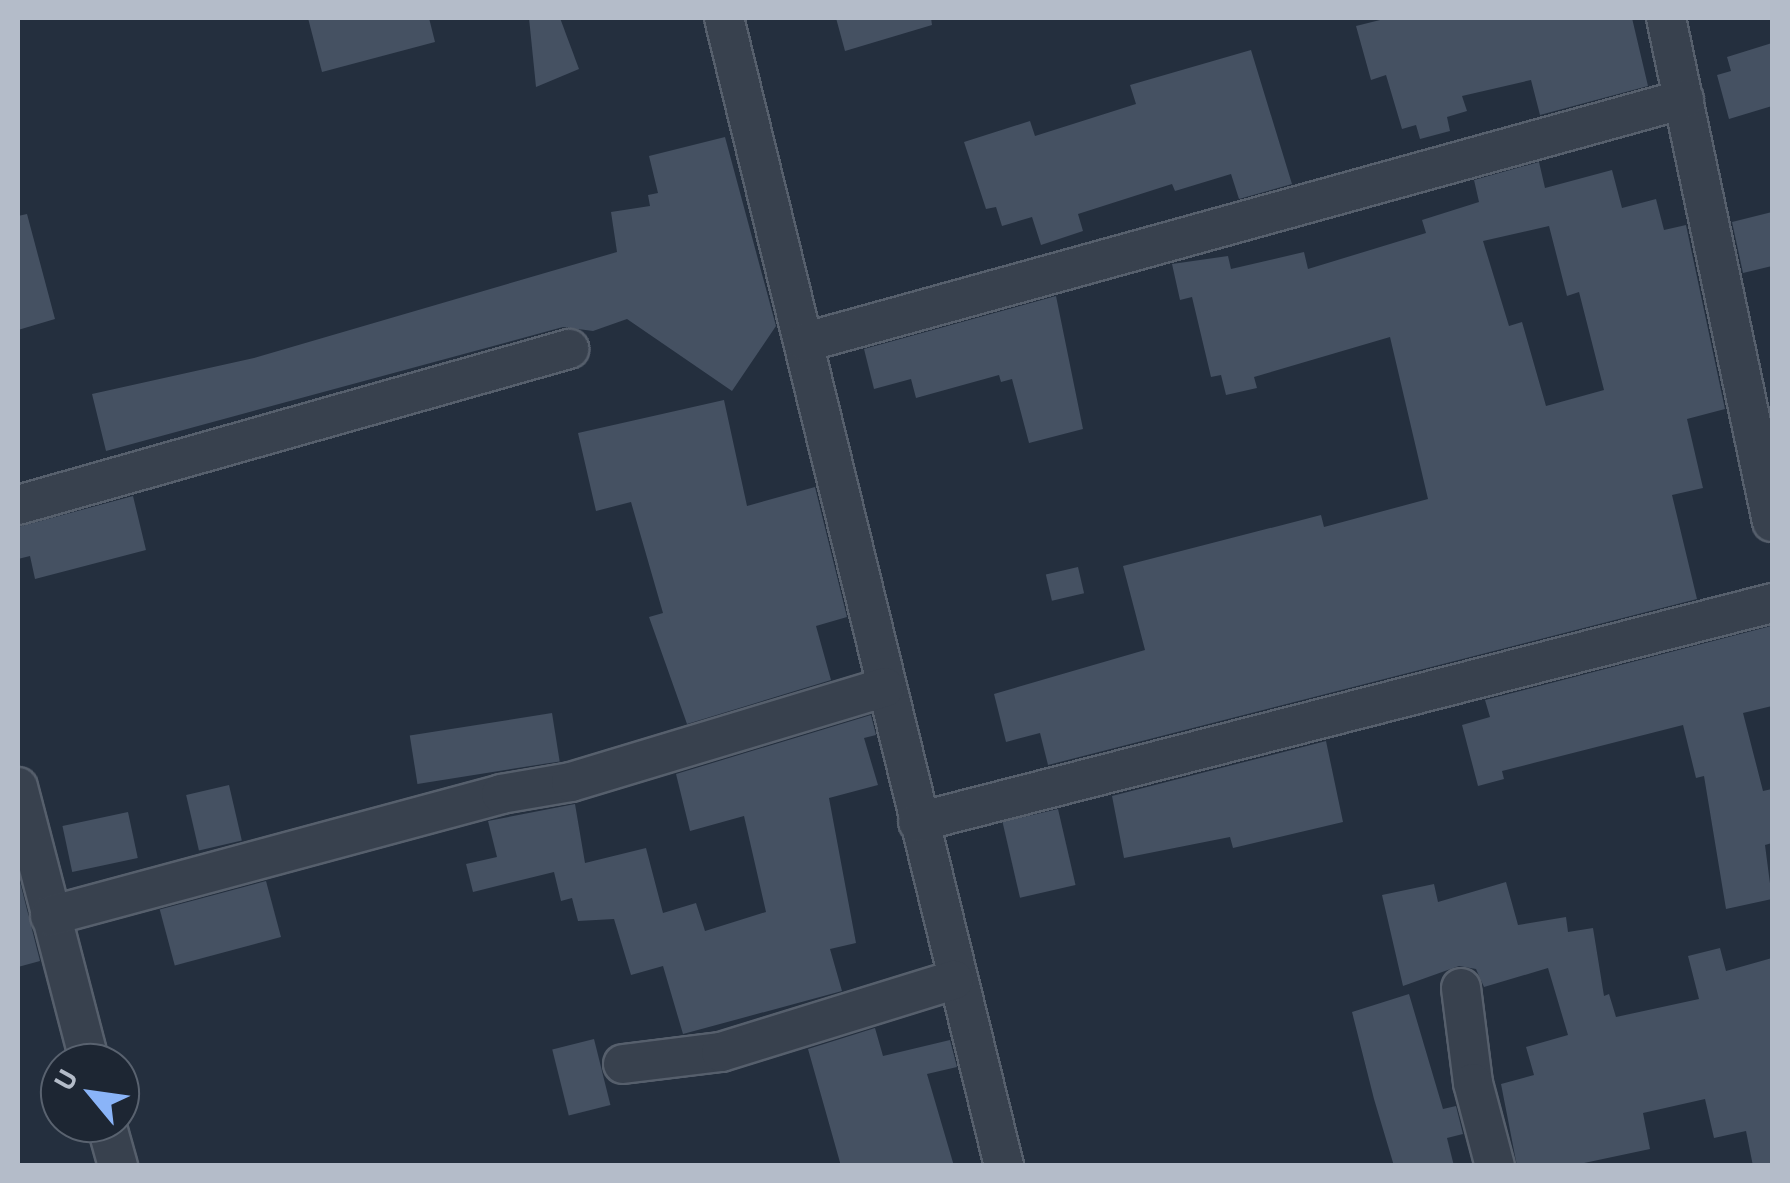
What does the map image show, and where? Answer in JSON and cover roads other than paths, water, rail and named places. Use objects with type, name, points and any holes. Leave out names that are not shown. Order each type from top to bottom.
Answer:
[{"type":"street","points":[[724,18],[806,342],[954,980],[1004,1166]]},
{"type":"street","points":[[1666,18],[1761,416],[1772,522]]},
{"type":"street","points":[[806,342],[1684,99]]},
{"type":"street","points":[[18,505],[569,349]]},
{"type":"street","points":[[918,822],[1772,603]]},
{"type":"street","points":[[50,916],[501,794],[570,782],[885,687]]},
{"type":"street","points":[[18,788],[85,1043]]},
{"type":"street","points":[[623,1064],[720,1052],[954,980]]},
{"type":"street","points":[[1461,988],[1473,1084],[1495,1166]]}]
